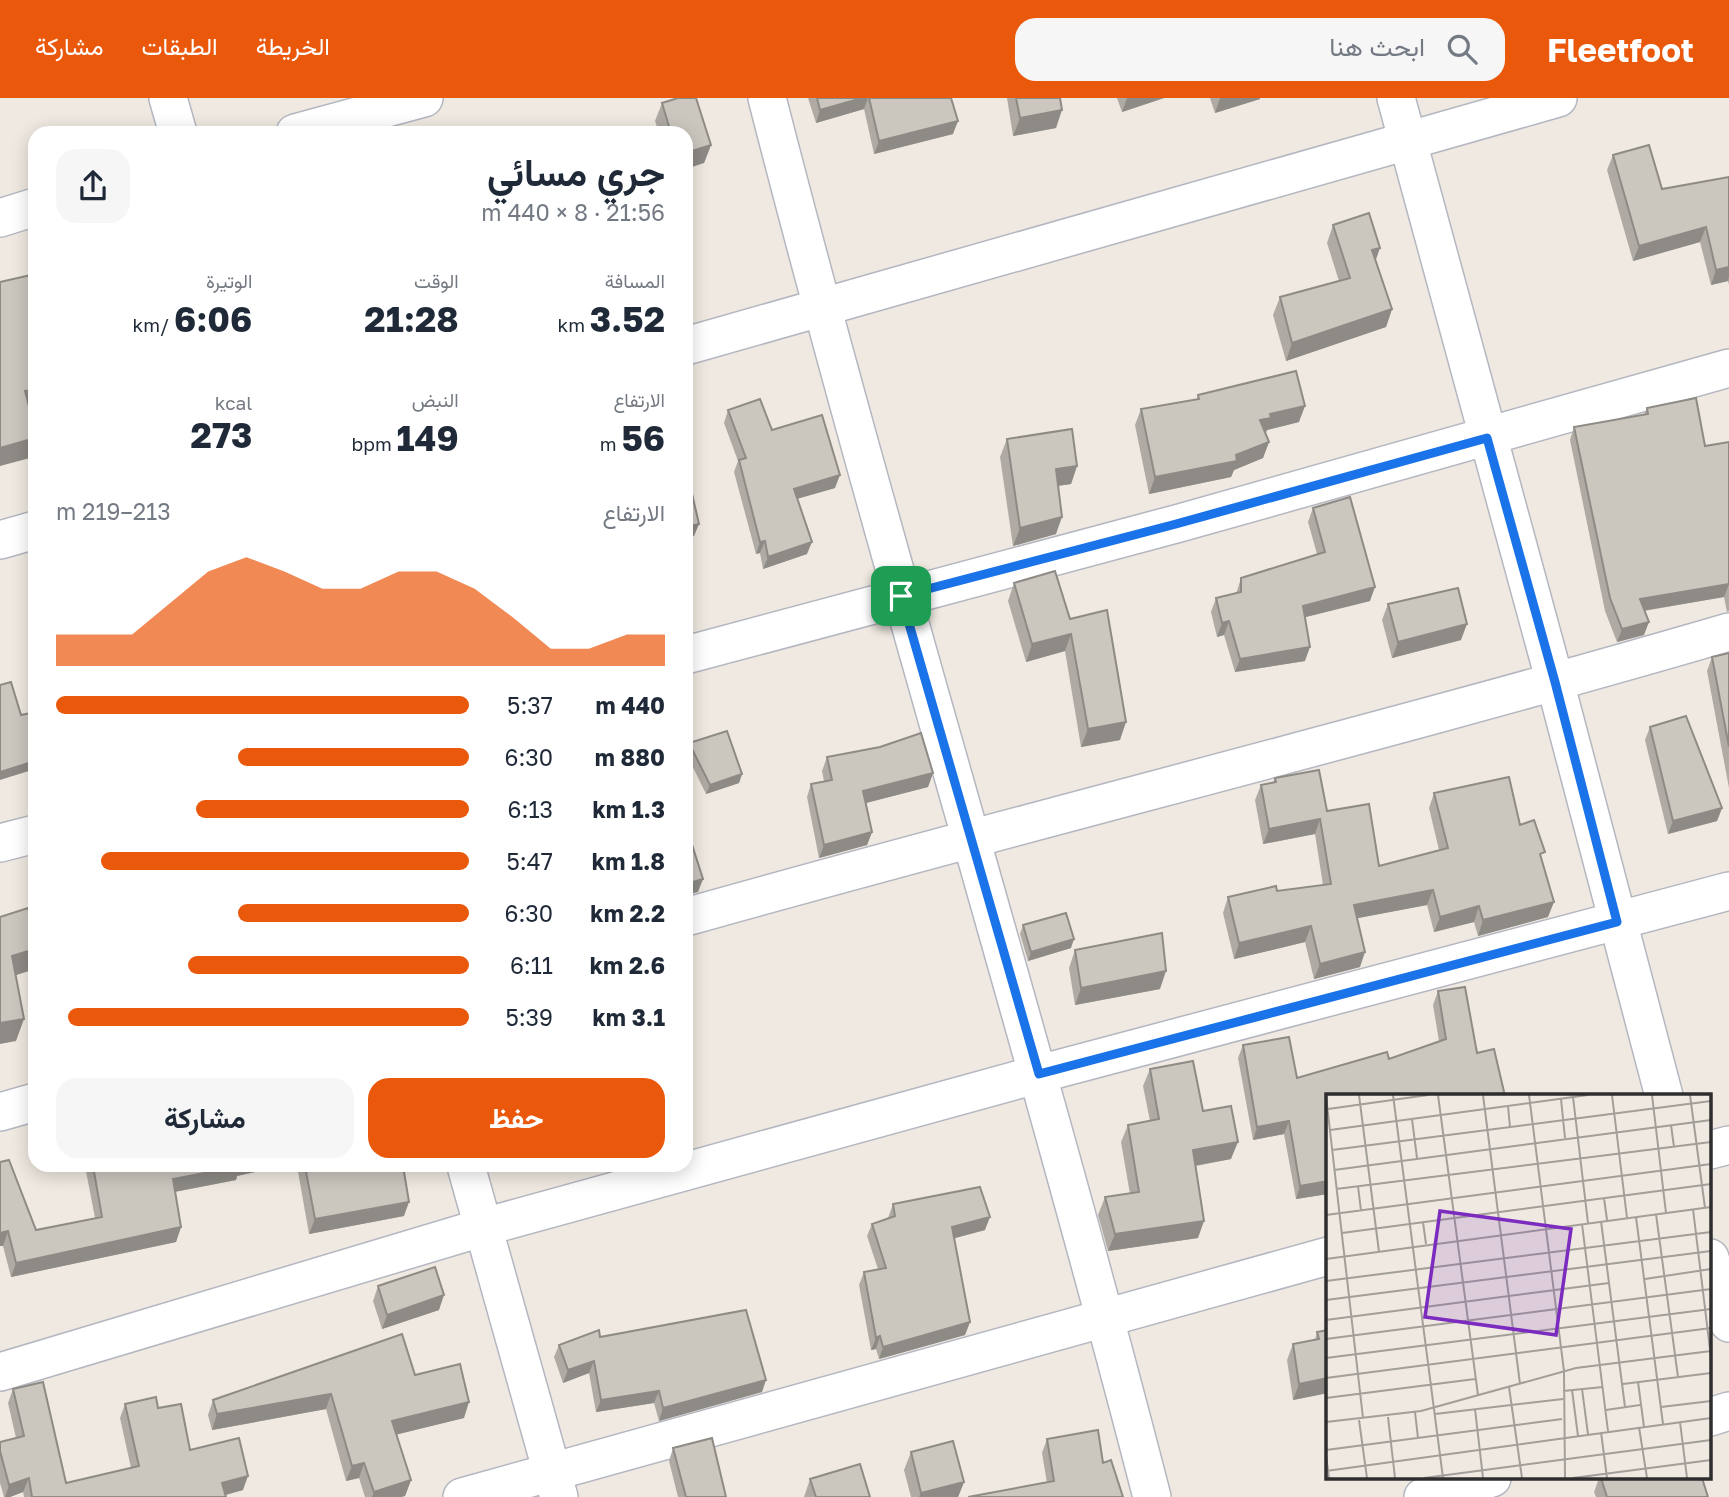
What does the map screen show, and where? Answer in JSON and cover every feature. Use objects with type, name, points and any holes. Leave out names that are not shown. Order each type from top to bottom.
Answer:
[{"type":"street","points":[[168,98],[176,126]]},
{"type":"street","points":[[322,126],[424,98]]},
{"type":"street","points":[[766,98],[968,837],[1039,1074],[1152,1497]]},
{"type":"street","points":[[1396,98],[1555,682],[1663,1094]]},
{"type":"street","points":[[693,344],[1558,98]]},
{"type":"street","points":[[0,218],[28,209]]},
{"type":"street","points":[[693,653],[1189,521],[1729,368]]},
{"type":"street","points":[[0,540],[28,532]]},
{"type":"street","points":[[693,915],[968,837],[1555,682],[1729,632]]},
{"type":"street","points":[[0,843],[28,836]]},
{"type":"street","points":[[693,1169],[1039,1074],[1729,891]]},
{"type":"street","points":[[0,1112],[28,1104]]},
{"type":"street","points":[[1712,1149],[1729,1145]]},
{"type":"street","points":[[468,1172],[555,1484]]},
{"type":"street","points":[[0,1372],[484,1227],[684,1172]]},
{"type":"street","points":[[462,1497],[555,1484],[1105,1317],[1326,1257]]},
{"type":"street","points":[[1712,1265],[1729,1323]]},
{"type":"street","points":[[1712,1416],[1729,1411]]},
{"type":"street","points":[[1423,1497],[1485,1480]]},
{"type":"building","points":[[678,98],[696,98],[711,145],[693,151],[693,126],[669,126],[662,103]]},
{"type":"building","points":[[817,98],[862,98],[820,110]]},
{"type":"building","points":[[869,98],[951,98],[958,121],[879,141]]},
{"type":"building","points":[[1016,98],[1060,98],[1062,110],[1020,118]]},
{"type":"building","points":[[1649,145],[1662,189],[1729,177],[1729,267],[1716,270],[1706,227],[1639,246],[1613,155]]},
{"type":"building","points":[[1369,213],[1380,248],[1372,250],[1392,309],[1292,343],[1280,297],[1350,278],[1333,225]]},
{"type":"building","points":[[28,276],[28,391],[25,391],[28,403],[28,440],[0,448],[0,282]]},
{"type":"building","points":[[1296,371],[1305,406],[1270,414],[1271,418],[1260,420],[1269,442],[1236,455],[1237,461],[1155,477],[1141,409],[1199,399],[1198,395]]},
{"type":"building","points":[[1696,398],[1705,446],[1729,442],[1729,584],[1640,599],[1649,622],[1622,629],[1610,598],[1574,427],[1648,414],[1647,408]]},
{"type":"building","points":[[760,399],[772,430],[822,415],[840,475],[794,489],[812,542],[768,557],[765,541],[760,542],[739,460],[746,458],[728,410]]},
{"type":"building","points":[[1072,429],[1077,466],[1056,469],[1062,517],[1020,528],[1007,439]]},
{"type":"building","points":[[1350,497],[1375,587],[1303,606],[1310,647],[1240,659],[1229,621],[1222,623],[1216,598],[1241,592],[1241,578],[1325,552],[1313,508]]},
{"type":"building","points":[[693,498],[699,524],[693,525]]},
{"type":"building","points":[[1055,571],[1070,619],[1107,610],[1126,722],[1088,729],[1071,634],[1032,644],[1014,583]]},
{"type":"building","points":[[1458,588],[1467,624],[1398,642],[1388,604]]},
{"type":"building","points":[[1729,653],[1729,747],[1712,657]]},
{"type":"building","points":[[11,682],[21,715],[28,714],[28,763],[0,772],[0,685]]},
{"type":"building","points":[[1686,716],[1722,808],[1673,821],[1650,727]]},
{"type":"building","points":[[727,731],[742,774],[710,785],[693,751],[693,742]]},
{"type":"building","points":[[921,733],[933,773],[863,791],[872,832],[824,845],[811,784],[832,780],[827,757],[880,747]]},
{"type":"building","points":[[1319,770],[1327,811],[1369,804],[1379,866],[1448,848],[1434,793],[1509,777],[1520,825],[1534,820],[1545,852],[1540,854],[1554,902],[1483,920],[1479,906],[1440,917],[1433,890],[1354,905],[1365,952],[1320,964],[1311,926],[1239,943],[1228,897],[1276,886],[1277,891],[1331,884],[1320,819],[1269,829],[1261,785],[1276,782],[1275,778]]},
{"type":"building","points":[[693,848],[703,879],[693,882]]},
{"type":"building","points":[[28,908],[28,951],[12,956],[24,1019],[0,1023],[0,917]]},
{"type":"building","points":[[1066,913],[1074,939],[1031,952],[1023,925]]},
{"type":"building","points":[[1162,933],[1166,971],[1081,988],[1075,950]]},
{"type":"building","points":[[1465,987],[1477,1053],[1494,1049],[1505,1094],[1326,1094],[1326,1181],[1300,1186],[1289,1121],[1257,1127],[1243,1045],[1289,1037],[1297,1078],[1387,1052],[1389,1059],[1446,1039],[1438,991]]},
{"type":"building","points":[[1193,1061],[1203,1111],[1231,1106],[1238,1142],[1193,1150],[1204,1221],[1115,1234],[1105,1197],[1139,1192],[1128,1125],[1159,1119],[1150,1069]]},
{"type":"building","points":[[9,1160],[36,1230],[102,1217],[94,1172],[210,1172],[173,1179],[181,1227],[16,1263],[8,1231],[0,1233],[0,1162]]},
{"type":"building","points":[[306,1172],[404,1172],[409,1202],[315,1219]]},
{"type":"building","points":[[980,1187],[990,1217],[952,1227],[970,1322],[883,1347],[880,1336],[876,1338],[864,1272],[886,1268],[872,1224],[895,1216],[893,1204]]},
{"type":"building","points":[[435,1267],[444,1295],[387,1315],[378,1286]]},
{"type":"building","points":[[746,1310],[766,1380],[663,1408],[659,1391],[601,1400],[594,1361],[568,1370],[559,1345],[599,1330],[600,1337]]},
{"type":"building","points":[[1326,1330],[1326,1378],[1299,1384],[1293,1344],[1319,1339],[1317,1332]]},
{"type":"building","points":[[402,1334],[415,1375],[460,1364],[469,1402],[392,1421],[411,1480],[374,1492],[364,1463],[352,1466],[331,1394],[217,1414],[213,1400]]},
{"type":"building","points":[[43,1382],[66,1483],[139,1466],[125,1404],[156,1397],[158,1408],[181,1404],[190,1450],[239,1438],[248,1476],[222,1483],[226,1497],[32,1497],[29,1478],[9,1485],[0,1442],[24,1436],[13,1389]]},
{"type":"building","points":[[1098,1430],[1103,1463],[1111,1460],[1123,1497],[968,1497],[1054,1481],[1047,1439]]},
{"type":"building","points":[[712,1438],[726,1497],[686,1497],[673,1448]]},
{"type":"building","points":[[953,1441],[964,1482],[921,1493],[911,1452]]},
{"type":"building","points":[[860,1464],[870,1497],[816,1497],[810,1479]]},
{"type":"building","points":[[1602,1480],[1703,1480],[1708,1497],[1607,1497]]},
{"type":"route","points":[[1487,438],[1555,682],[1617,922],[1039,1074],[968,837],[901,596],[1487,438]]}]
